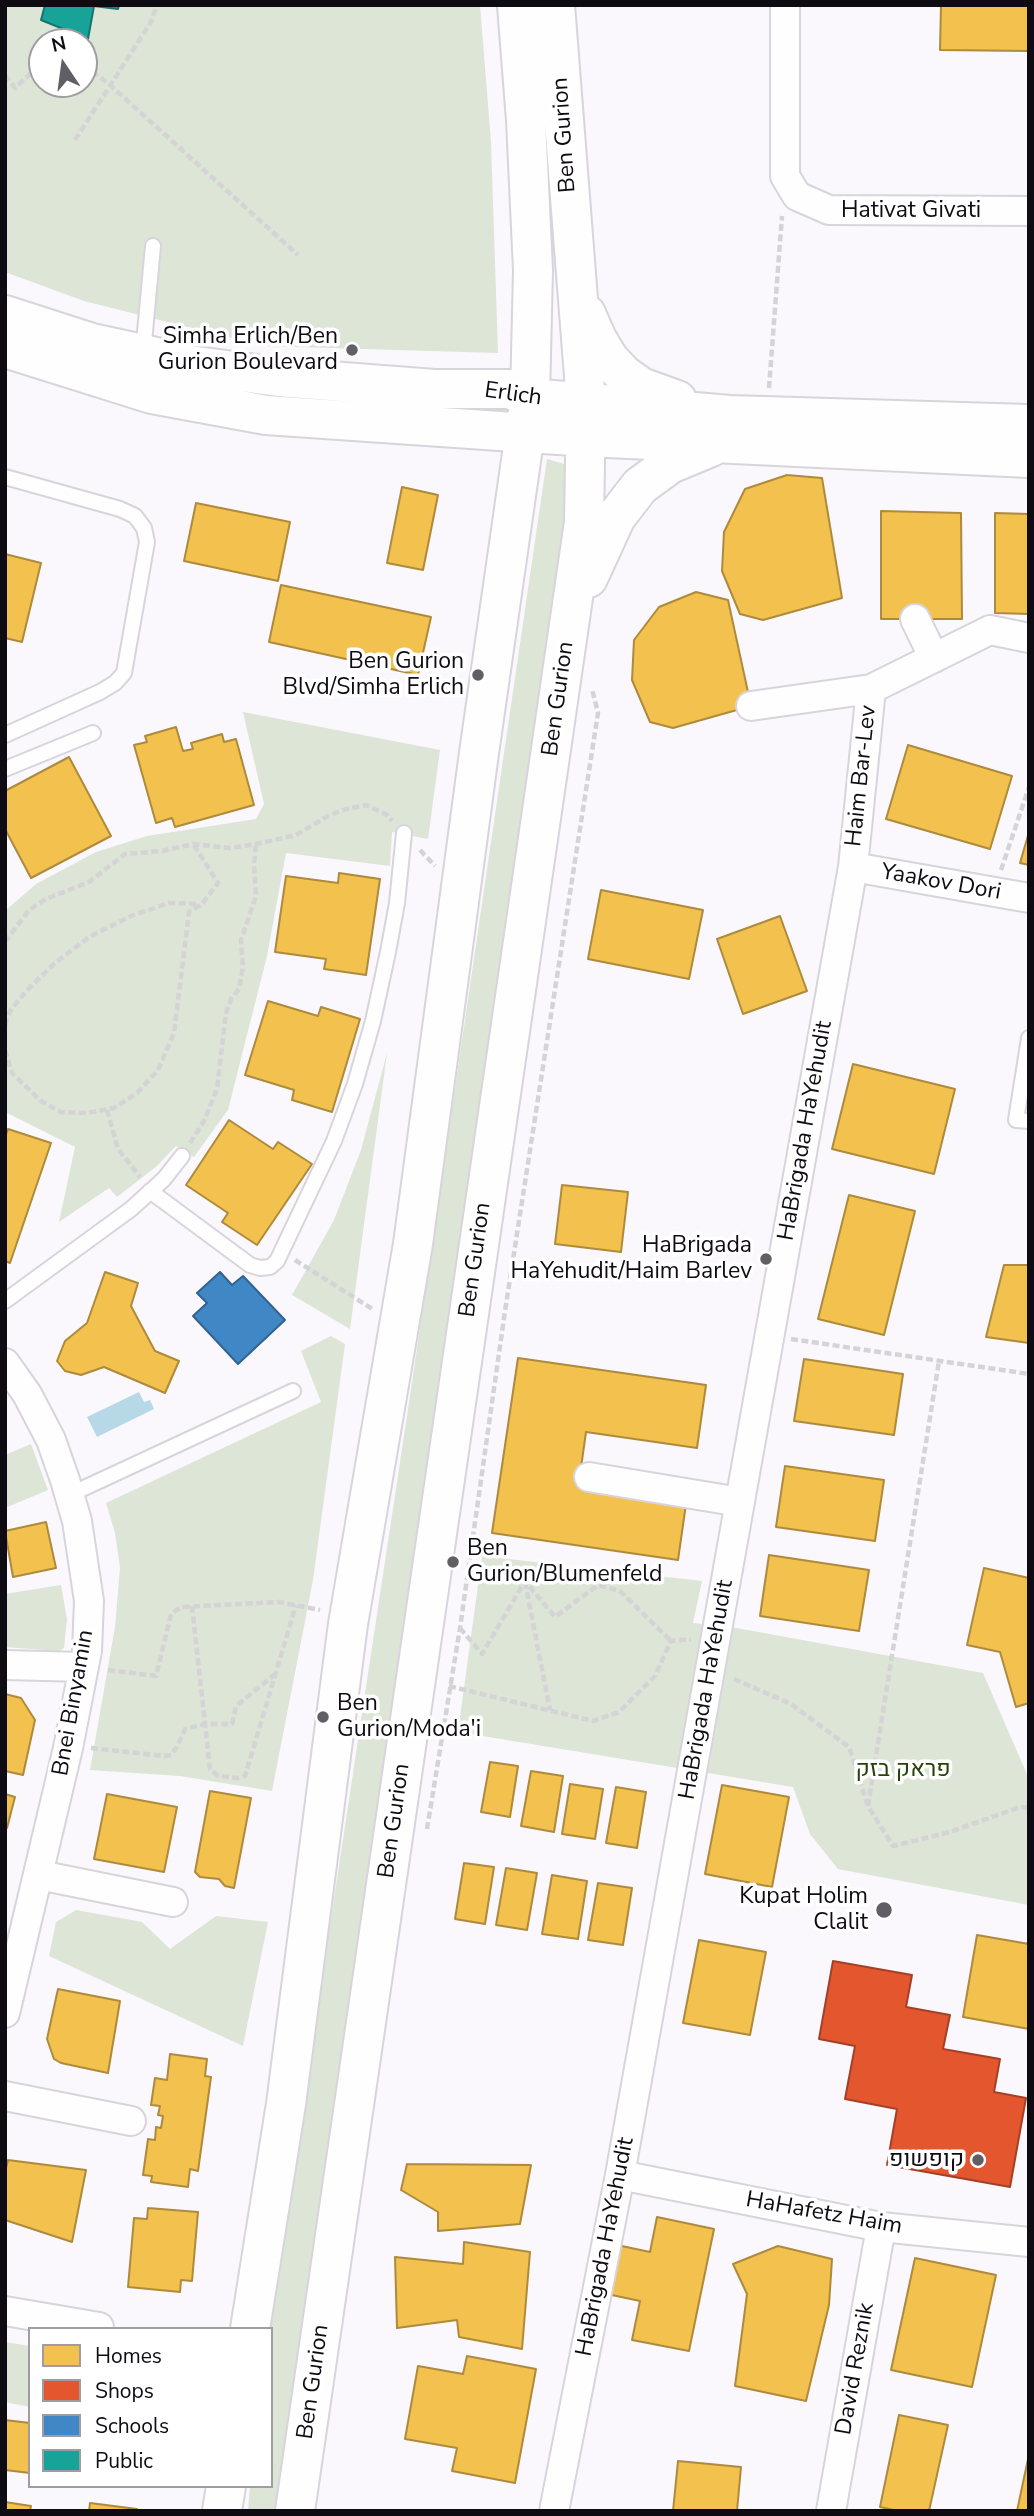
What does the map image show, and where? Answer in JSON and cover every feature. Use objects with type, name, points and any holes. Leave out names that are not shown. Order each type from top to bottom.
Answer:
[{"type":"main road","name":"Ben Gurion","points":[[250,2327],[286,2104],[348,1624],[413,1244],[477,767],[528,416],[533,295],[526,120],[517,5]]},
{"type":"main road","name":"Ben Gurion","points":[[295,2511],[584,522],[587,420],[555,5]]},
{"type":"main road","points":[[577,286],[597,340],[609,359],[624,375],[641,387],[664,397],[741,425]]},
{"type":"main road","points":[[440,390],[487,376],[500,366],[514,349],[527,321],[533,295]]},
{"type":"main road","name":"Erlich","points":[[5,315],[92,343],[196,366],[279,377],[440,390],[510,389],[528,416]]},
{"type":"main road","name":"Erlich","points":[[5,348],[152,394],[266,415],[432,427],[528,416],[741,425],[1029,424]]},
{"type":"main road","points":[[572,612],[627,500],[653,475],[741,425]]},
{"type":"main road","name":"Erlich","points":[[741,425],[1029,458]]},
{"type":"main road","points":[[432,427],[472,440],[499,456],[512,486],[515,511]]},
{"type":"main road","points":[[222,2511],[226,2488]]},
{"type":"street","points":[[785,5],[791,186]]},
{"type":"street","name":"Hativat Givati","points":[[791,186],[829,210],[1029,211]]},
{"type":"street","points":[[143,354],[152,394]]},
{"type":"street","points":[[915,619],[934,658]]},
{"type":"street","name":"Haim Bar-Lev","points":[[853,867],[871,689],[990,630],[1026,629]]},
{"type":"street","points":[[751,706],[871,689]]},
{"type":"street","name":"Yaakov Dori","points":[[853,867],[1029,898]]},
{"type":"street","name":"HaBrigada HaYehudit","points":[[554,2511],[620,2175],[853,867]]},
{"type":"street","name":"Bnei Binyamin","points":[[5,1363],[27,1394],[51,1440],[69,1495],[84,1558],[89,1601],[84,1667],[69,1746],[5,2013]]},
{"type":"street","points":[[589,1477],[740,1502]]},
{"type":"street","points":[[5,1665],[84,1667]]},
{"type":"street","points":[[39,1875],[173,1902]]},
{"type":"street","points":[[5,2096],[131,2121]]},
{"type":"street","name":"HaHafetz Haim","points":[[620,2175],[881,2227],[1029,2242]]},
{"type":"street","name":"David Reznik","points":[[831,2511],[881,2227]]},
{"type":"street","points":[[5,2311],[99,2327]]},
{"type":"lane","points":[[143,354],[153,246]]},
{"type":"lane","points":[[5,477],[128,512],[135,516],[144,528],[147,542],[124,673],[100,692],[5,735]]},
{"type":"lane","points":[[5,769],[93,733]]},
{"type":"lane","points":[[150,1191],[250,1265],[260,1268],[277,1261],[334,1141],[358,1072],[373,1021],[388,952],[397,903],[404,833]]},
{"type":"lane","points":[[1029,1038],[1016,1120],[1029,1121]]},
{"type":"lane","points":[[5,1301],[109,1225],[164,1179],[182,1156]]},
{"type":"lane","points":[[69,1495],[293,1391]]},
{"type":"path","points":[[75,140],[151,22],[157,5]]},
{"type":"path","points":[[5,75],[15,88],[28,76]]},
{"type":"path","points":[[98,76],[298,255]]},
{"type":"path","points":[[741,425],[791,186]]},
{"type":"path","points":[[994,892],[1029,788]]},
{"type":"path","points":[[5,942],[29,910],[46,898],[89,882],[125,854],[162,851],[194,844],[230,848],[256,844],[296,835],[328,816],[366,805],[387,815],[438,869]]},
{"type":"path","points":[[5,1050],[12,1073],[41,1101],[61,1112],[87,1113],[107,1110],[137,1093],[158,1070],[174,1033],[189,912],[202,904],[218,883],[194,844]]},
{"type":"path","points":[[182,1156],[204,1121],[217,1089],[226,1013],[230,999],[239,989],[243,967],[241,940],[256,896],[256,844]]},
{"type":"path","points":[[5,1025],[10,1011],[26,991],[55,963],[89,937],[131,916],[169,903],[202,904]]},
{"type":"path","points":[[107,1110],[118,1149],[150,1191]]},
{"type":"path","points":[[282,1252],[374,1310]]},
{"type":"path","points":[[769,1336],[1029,1374]]},
{"type":"path","points":[[867,1806],[939,1361]]},
{"type":"path","points":[[428,1591],[482,1654],[525,1581]]},
{"type":"path","points":[[525,1581],[555,1617],[598,1586],[620,1591],[671,1641],[716,1637]]},
{"type":"path","points":[[525,1581],[550,1711]]},
{"type":"path","points":[[84,1667],[156,1676],[171,1614],[181,1607],[279,1602],[322,1610]]},
{"type":"path","points":[[192,1606],[210,1769],[214,1774],[238,1778],[244,1776],[296,1605]]},
{"type":"path","points":[[416,1678],[593,1721],[619,1712],[655,1676],[671,1641]]},
{"type":"path","points":[[710,1668],[791,1704],[849,1747],[867,1806],[892,1846],[950,1832],[1020,1807],[1029,1808]]},
{"type":"path","points":[[69,1746],[171,1755],[185,1729],[205,1724],[232,1724],[236,1706],[275,1675]]},
{"type":"green space","points":[[5,5],[480,5],[491,142],[498,353],[263,346],[84,301],[5,272]]},
{"type":"green space","points":[[547,459],[571,466],[445,1393],[279,2511],[248,2511],[250,2488],[273,2488],[273,2327],[269,2327],[410,1396]]},
{"type":"green space","points":[[243,712],[440,750],[428,839],[392,832],[390,866],[286,853],[267,956],[228,1110],[194,1157],[176,1146],[157,1166],[117,1197],[109,1188],[59,1222],[75,1147],[5,1112],[5,911],[36,884],[96,852],[147,836],[256,819],[264,804]]},
{"type":"green space","points":[[387,1053],[350,1329],[292,1295],[334,1220],[361,1150]]},
{"type":"green space","points":[[331,1336],[345,1344],[313,1580],[272,1791],[180,1776],[90,1770],[115,1627],[120,1567],[115,1533],[106,1503],[321,1402],[301,1351]]},
{"type":"green space","points":[[31,1444],[48,1490],[5,1508],[5,1455]]},
{"type":"green space","name":"פראק בזק","points":[[482,1556],[702,1581],[693,1623],[731,1627],[983,1673],[1029,1779],[1029,1905],[838,1869],[810,1834],[793,1787],[458,1732]]},
{"type":"green space","points":[[61,1585],[67,1619],[64,1648],[59,1651],[5,1647],[5,1594]]},
{"type":"green space","points":[[76,1910],[142,1922],[170,1949],[216,1916],[268,1922],[243,2046],[49,1956],[56,1922]]},
{"type":"green space","points":[[5,2342],[28,2346],[28,2407],[5,2402]]},
{"type":"water","points":[[139,1392],[144,1402],[150,1400],[154,1409],[97,1437],[87,1417]]},
{"type":"building: Homes","points":[[941,5],[1029,5],[1029,51],[940,50]]},
{"type":"building: Homes","points":[[787,475],[822,478],[842,598],[763,620],[740,614],[722,571],[724,532],[745,489]]},
{"type":"building: Homes","points":[[402,487],[438,495],[423,570],[387,563]]},
{"type":"building: Homes","points":[[196,503],[290,522],[278,581],[184,561]]},
{"type":"building: Homes","points":[[881,511],[961,513],[962,619],[881,619]]},
{"type":"building: Homes","points":[[995,513],[1029,514],[1029,614],[995,613]]},
{"type":"building: Homes","points":[[5,554],[41,563],[22,642],[5,638]]},
{"type":"building: Homes","points":[[281,585],[431,617],[418,675],[269,642]]},
{"type":"building: Homes","points":[[696,592],[728,600],[751,706],[673,728],[650,722],[632,680],[634,640],[659,607]]},
{"type":"building: Homes","points":[[176,727],[183,751],[193,749],[191,743],[222,734],[224,742],[236,739],[254,805],[175,827],[172,818],[156,823],[134,745],[147,742],[145,736]]},
{"type":"building: Homes","points":[[908,745],[1012,776],[990,849],[886,819]]},
{"type":"building: Homes","points":[[69,757],[111,836],[31,878],[5,829],[5,791]]},
{"type":"building: Homes","points":[[1029,832],[1029,865],[1020,863]]},
{"type":"building: Homes","points":[[339,873],[380,879],[366,975],[324,969],[326,959],[275,952],[286,876],[338,883]]},
{"type":"building: Homes","points":[[601,890],[703,910],[689,979],[588,959]]},
{"type":"building: Homes","points":[[780,916],[807,991],[743,1014],[717,939]]},
{"type":"building: Homes","points":[[268,1001],[318,1016],[321,1007],[360,1019],[332,1112],[292,1100],[294,1090],[245,1075]]},
{"type":"building: Homes","points":[[853,1064],[955,1089],[934,1174],[832,1149]]},
{"type":"building: Homes","points":[[229,1120],[273,1149],[278,1142],[312,1164],[257,1245],[222,1222],[228,1213],[186,1185]]},
{"type":"building: Homes","points":[[8,1129],[51,1143],[10,1263],[5,1261],[5,1137]]},
{"type":"building: Homes","points":[[562,1185],[628,1192],[621,1252],[555,1244]]},
{"type":"building: Homes","points":[[849,1195],[915,1211],[884,1335],[818,1319]]},
{"type":"building: Homes","points":[[1004,1265],[1029,1265],[1029,1343],[986,1337]]},
{"type":"building: Homes","points":[[105,1272],[138,1283],[131,1306],[155,1351],[179,1361],[165,1393],[104,1367],[81,1375],[65,1371],[57,1361],[65,1341],[87,1323]]},
{"type":"building: Homes","points":[[518,1358],[706,1385],[697,1448],[586,1432],[579,1482],[687,1497],[678,1560],[492,1533]]},
{"type":"building: Homes","points":[[804,1359],[903,1374],[894,1435],[794,1421]]},
{"type":"building: Homes","points":[[785,1466],[884,1480],[875,1541],[776,1527]]},
{"type":"building: Homes","points":[[46,1522],[56,1568],[13,1577],[5,1531]]},
{"type":"building: Homes","points":[[769,1555],[869,1570],[859,1631],[760,1616]]},
{"type":"building: Homes","points":[[984,1568],[1029,1578],[1029,1703],[1016,1707],[1000,1652],[967,1645]]},
{"type":"building: Homes","points":[[5,1694],[21,1698],[35,1720],[23,1775],[5,1771]]},
{"type":"building: Homes","points":[[490,1762],[518,1766],[510,1817],[481,1812]]},
{"type":"building: Homes","points":[[531,1771],[563,1776],[554,1832],[521,1826]]},
{"type":"building: Homes","points":[[570,1784],[603,1789],[595,1839],[562,1834]]},
{"type":"building: Homes","points":[[722,1785],[789,1797],[772,1887],[705,1874]]},
{"type":"building: Homes","points":[[616,1787],[646,1792],[637,1848],[606,1843]]},
{"type":"building: Homes","points":[[210,1791],[251,1798],[234,1888],[225,1886],[219,1879],[200,1877],[195,1872]]},
{"type":"building: Homes","points":[[5,1794],[15,1797],[7,1828],[5,1828]]},
{"type":"building: Homes","points":[[107,1794],[177,1807],[164,1872],[94,1859]]},
{"type":"building: Homes","points":[[464,1863],[494,1867],[485,1924],[455,1919]]},
{"type":"building: Homes","points":[[506,1868],[537,1873],[527,1930],[496,1925]]},
{"type":"building: Homes","points":[[552,1875],[587,1881],[578,1939],[542,1934]]},
{"type":"building: Homes","points":[[598,1883],[632,1888],[623,1945],[588,1940]]},
{"type":"building: Homes","points":[[977,1935],[1029,1944],[1029,2029],[963,2017]]},
{"type":"building: Homes","points":[[699,1940],[766,1952],[750,2035],[683,2023]]},
{"type":"building: Homes","points":[[58,1989],[120,2001],[108,2073],[61,2063],[54,2059],[47,2039]]},
{"type":"building: Homes","points":[[170,2054],[207,2059],[205,2076],[211,2077],[198,2171],[190,2169],[188,2187],[151,2182],[152,2176],[143,2175],[148,2139],[155,2140],[156,2127],[161,2128],[163,2116],[158,2115],[160,2106],[151,2105],[155,2078],[167,2080]]},
{"type":"building: Homes","points":[[8,2160],[86,2170],[72,2242],[5,2220],[5,2172]]},
{"type":"building: Homes","points":[[407,2164],[531,2165],[520,2224],[438,2231],[438,2212],[401,2190]]},
{"type":"building: Homes","points":[[148,2208],[198,2212],[192,2281],[181,2280],[180,2292],[128,2287],[134,2218],[147,2219]]},
{"type":"building: Homes","points":[[657,2217],[714,2229],[689,2351],[632,2340],[640,2301],[607,2294],[617,2245],[650,2252]]},
{"type":"building: Homes","points":[[464,2242],[530,2252],[522,2349],[459,2337],[457,2320],[397,2328],[395,2257],[463,2264]]},
{"type":"building: Homes","points":[[778,2246],[832,2259],[829,2305],[806,2401],[735,2386],[747,2294],[733,2264]]},
{"type":"building: Homes","points":[[915,2258],[996,2275],[972,2387],[891,2370]]},
{"type":"building: Homes","points":[[467,2356],[536,2369],[515,2483],[452,2471],[457,2448],[405,2439],[418,2366],[463,2374]]},
{"type":"building: Homes","points":[[899,2415],[948,2425],[929,2511],[898,2511],[880,2507]]},
{"type":"building: Homes","points":[[5,2420],[28,2423],[28,2473],[5,2470]]},
{"type":"building: Homes","points":[[1028,2459],[1029,2511],[1017,2511]]},
{"type":"building: Homes","points":[[678,2461],[741,2467],[737,2511],[673,2511]]},
{"type":"building: Homes","points":[[5,2502],[31,2506],[30,2511],[5,2511]]},
{"type":"building: Homes","points":[[90,2503],[137,2509],[137,2511],[89,2511]]},
{"type":"building: Shops","points":[[833,1961],[912,1975],[906,2007],[950,2015],[943,2049],[1000,2059],[994,2092],[1026,2098],[1010,2187],[887,2165],[897,2109],[845,2099],[855,2046],[819,2039]]},
{"type":"building: Schools","points":[[220,1272],[232,1285],[243,1276],[285,1320],[238,1364],[193,1316],[207,1303],[197,1293]]},
{"type":"building: Public","points":[[45,5],[119,5],[118,9],[94,6],[90,28],[61,28],[41,20]]},
{"type":"place","name":"Simha Erlich/Ben Gurion Boulevard","points":[[352,350]]},
{"type":"place","name":"Ben Gurion Blvd/Simha Erlich","points":[[478,675]]},
{"type":"place","name":"HaBrigada HaYehudit/Haim Barlev","points":[[766,1259]]},
{"type":"place","name":"Ben Gurion/Blumenfeld","points":[[453,1562]]},
{"type":"place","name":"Ben Gurion/Moda'i","points":[[323,1717]]},
{"type":"place","name":"Kupat Holim Clalit","points":[[884,1910]]},
{"type":"place","name":"קופשופ","points":[[978,2160]]}]
